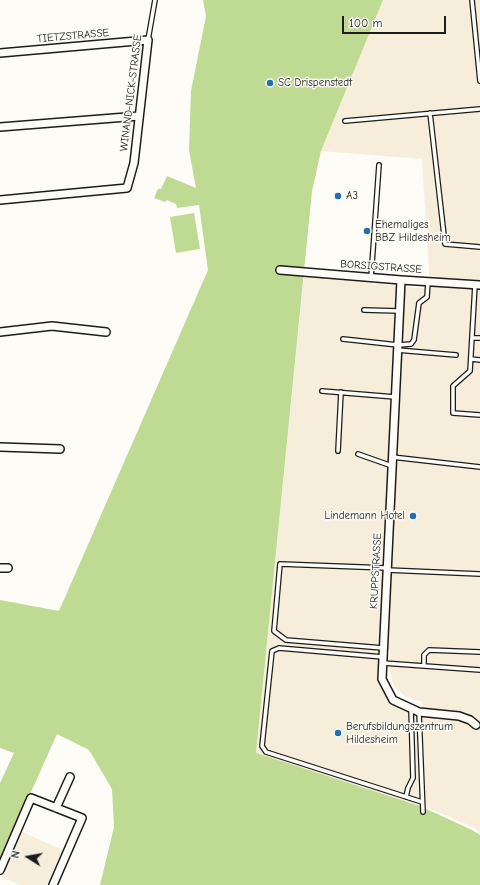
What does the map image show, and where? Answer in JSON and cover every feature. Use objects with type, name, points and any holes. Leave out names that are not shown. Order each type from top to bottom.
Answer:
[{"type":"street","name":"TIETZSTRASSE","points":[[0,53],[148,40]]},
{"type":"street","name":"WINAND-NICK-STRASSE","points":[[0,200],[128,188],[134,163],[148,40]]},
{"type":"street","points":[[0,127],[139,116]]},
{"type":"street","name":"BORSIGSTRASSE","points":[[280,270],[371,278],[478,284]]},
{"type":"street","name":"KRUPPSTRASSE","points":[[401,280],[382,679],[393,700],[419,712],[459,716],[470,720],[476,725]]},
{"type":"street","points":[[0,332],[52,326],[106,332]]},
{"type":"street","points":[[0,447],[60,449]]},
{"type":"street","points":[[0,568],[8,568]]},
{"type":"street","points":[[56,808],[70,777]]},
{"type":"street","points":[[0,870],[31,798],[82,818],[53,885]]},
{"type":"lane","name":"WINAND-NICK-STRASSE","points":[[148,40],[155,0]]},
{"type":"lane","points":[[472,0],[480,81]]},
{"type":"lane","points":[[345,121],[480,109]]},
{"type":"lane","points":[[430,113],[445,244],[480,247]]},
{"type":"lane","points":[[371,278],[379,165]]},
{"type":"lane","points":[[398,348],[411,344],[414,340],[418,307],[422,300],[427,297],[428,282]]},
{"type":"lane","points":[[478,284],[470,371],[454,386],[453,413],[480,415]]},
{"type":"lane","points":[[364,310],[399,311]]},
{"type":"lane","points":[[472,338],[480,338]]},
{"type":"lane","points":[[343,339],[398,348],[456,355]]},
{"type":"lane","points":[[471,359],[480,360]]},
{"type":"lane","points":[[322,391],[395,397]]},
{"type":"lane","points":[[338,452],[341,392]]},
{"type":"lane","points":[[358,454],[392,466]]},
{"type":"lane","points":[[392,457],[480,467]]},
{"type":"lane","points":[[383,648],[286,640],[274,631],[280,564],[480,574]]},
{"type":"lane","points":[[422,802],[266,752],[262,746],[272,651],[279,648],[424,666],[480,670]]},
{"type":"lane","points":[[424,666],[424,655],[429,650],[480,652]]},
{"type":"lane","points":[[406,797],[408,788],[413,778],[411,708]]},
{"type":"lane","points":[[419,712],[422,812]]},
{"type":"shaded area","points":[[383,0],[480,0],[480,832],[473,827],[426,807],[422,702],[405,696],[394,687],[389,669],[390,650],[379,649],[377,679],[390,702],[418,713],[420,806],[256,754],[304,276],[430,289],[422,159],[321,151]]},
{"type":"shaded area","points":[[20,831],[65,851],[50,885],[20,885],[0,876]]},
{"type":"green space","points":[[203,0],[383,0],[321,151],[312,191],[256,753],[420,806],[472,830],[480,835],[480,885],[100,885],[114,827],[112,789],[89,750],[57,734],[0,862],[0,783],[14,753],[0,748],[0,600],[59,611],[208,270],[199,205],[177,208],[176,204],[167,200],[165,202],[154,198],[158,189],[161,189],[167,176],[196,188],[189,150],[191,91],[206,16]]},
{"type":"green space","points":[[194,213],[200,249],[176,253],[170,217]]},
{"type":"place","name":"SC Drispenstedt","points":[[270,83]]},
{"type":"place","name":"A3","points":[[338,196]]},
{"type":"place","name":"Ehemaliges BBZ Hildesheim","points":[[367,231]]},
{"type":"place","name":"Lindemann Hotel","points":[[413,516]]},
{"type":"place","name":"Berufsbildungszentrum Hildesheim","points":[[338,733]]}]
